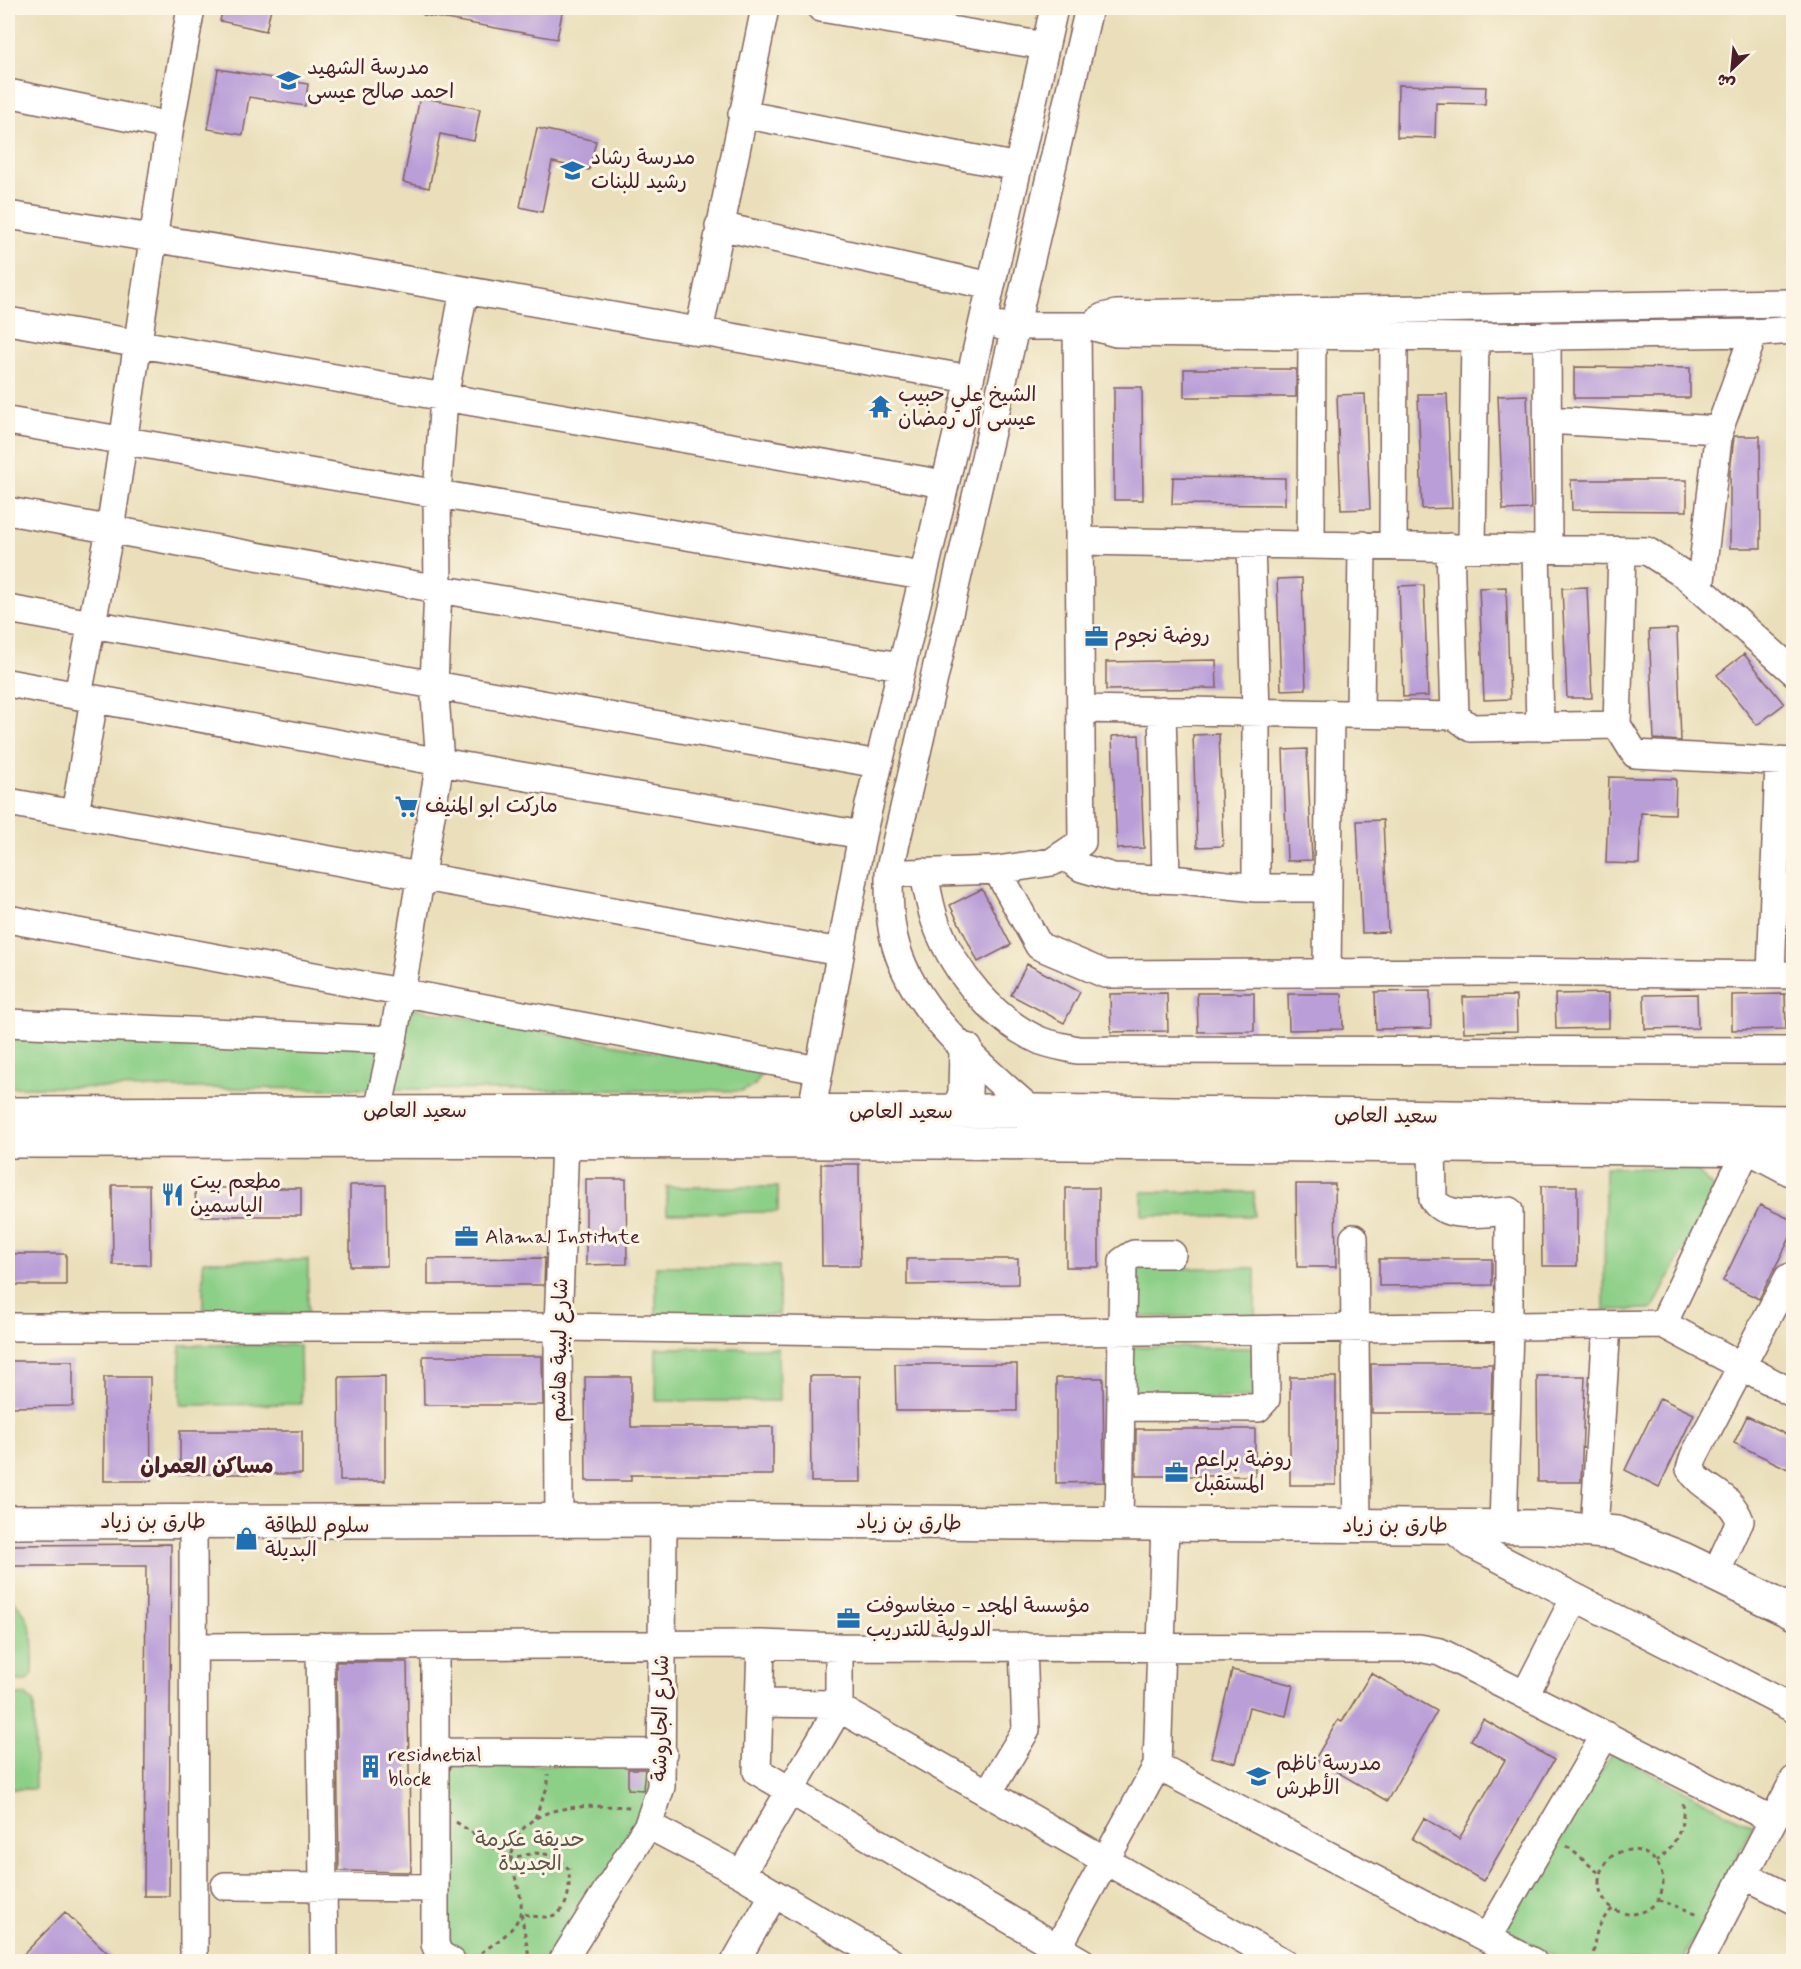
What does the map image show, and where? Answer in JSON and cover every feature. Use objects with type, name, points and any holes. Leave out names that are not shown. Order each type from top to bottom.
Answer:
[{"type":"main road","points":[[946,1142],[961,1112],[968,1074],[966,1050]]},
{"type":"main road","name":"سعيد العاص","points":[[8,1114],[378,1111],[808,1127],[961,1112],[1032,1111],[1794,1122]]},
{"type":"main road","points":[[8,1141],[565,1141],[808,1127],[946,1142],[1794,1149]]},
{"type":"main road","name":"طارق بن زياد","points":[[8,1522],[663,1521],[1503,1526],[1617,1533],[1715,1575],[1794,1613]]},
{"type":"street","points":[[699,332],[765,8]]},
{"type":"street","points":[[821,8],[1045,46]]},
{"type":"street","points":[[808,1127],[862,834],[900,666],[970,379],[1054,8]]},
{"type":"street","points":[[1032,1111],[966,1050],[926,1005],[908,978],[896,946],[891,923],[889,873],[897,830],[1017,327],[1089,8]]},
{"type":"street","points":[[75,814],[91,624],[110,530],[139,344],[170,126],[183,9]]},
{"type":"street","points":[[8,93],[170,126]]},
{"type":"street","points":[[742,114],[1018,167]]},
{"type":"street","points":[[8,215],[464,290],[970,379]]},
{"type":"street","points":[[719,226],[991,286]]},
{"type":"street","points":[[378,1111],[393,1040],[399,991],[440,762],[434,684],[438,589],[437,494],[444,398],[464,290]]},
{"type":"street","points":[[1084,326],[1116,314],[1794,303]]},
{"type":"street","points":[[8,321],[945,484]]},
{"type":"street","points":[[982,326],[1084,326],[1116,333],[1475,337],[1754,333],[1794,330]]},
{"type":"street","points":[[855,872],[997,870],[1052,862],[1082,842],[1079,541],[1084,326]]},
{"type":"street","points":[[1700,589],[1719,430],[1754,333]]},
{"type":"street","points":[[1311,544],[1312,334]]},
{"type":"street","points":[[1540,727],[1547,335]]},
{"type":"street","points":[[1393,546],[1394,336]]},
{"type":"street","points":[[1455,716],[1461,547],[1475,337]]},
{"type":"street","points":[[1547,420],[1719,430]]},
{"type":"street","points":[[8,421],[922,576]]},
{"type":"street","points":[[8,511],[438,589],[900,666]]},
{"type":"street","points":[[1079,541],[1647,551],[1686,576],[1794,672]]},
{"type":"street","points":[[1251,544],[1256,712],[1256,888]]},
{"type":"street","points":[[1360,713],[1362,545]]},
{"type":"street","points":[[997,870],[1039,946],[1105,974],[1782,974],[1786,762],[1635,754],[1617,725],[1622,551]]},
{"type":"street","points":[[8,609],[878,764]]},
{"type":"street","points":[[8,683],[440,762],[862,834]]},
{"type":"street","points":[[1082,709],[1455,716],[1471,728],[1617,725]]},
{"type":"street","points":[[1162,710],[1166,879]]},
{"type":"street","points":[[1327,973],[1330,712]]},
{"type":"street","points":[[8,802],[840,951]]},
{"type":"street","points":[[1062,855],[1082,868],[1113,877],[1166,879],[1256,888],[1328,888]]},
{"type":"street","points":[[923,872],[937,927],[954,960],[976,992],[1009,1021],[1041,1041],[1077,1050],[1794,1051]]},
{"type":"street","points":[[8,919],[818,1070]]},
{"type":"street","points":[[8,1023],[393,1040]]},
{"type":"street","name":"شارع لبيبة هاشم","points":[[559,1522],[558,1328],[565,1141]]},
{"type":"street","points":[[1432,1146],[1433,1199],[1438,1207],[1449,1212],[1509,1211],[1509,1328],[1503,1526]]},
{"type":"street","points":[[1663,1324],[1747,1149],[1794,1174]]},
{"type":"street","points":[[1354,1238],[1353,1329],[1357,1526]]},
{"type":"street","points":[[1119,1525],[1124,1261],[1134,1254],[1172,1254]]},
{"type":"street","points":[[1715,1575],[1740,1521],[1735,1508],[1723,1494],[1696,1479],[1690,1468],[1694,1456],[1788,1278],[1794,1276]]},
{"type":"street","points":[[8,1327],[558,1328],[989,1333],[1509,1328],[1663,1324],[1794,1394]]},
{"type":"street","points":[[1594,1531],[1607,1325]]},
{"type":"street","points":[[1121,1407],[1258,1408],[1262,1406],[1266,1399],[1265,1330]]},
{"type":"street","name":"شارع الجاروشة","points":[[562,1962],[650,1816],[661,1787],[663,1521]]},
{"type":"street","points":[[193,1522],[194,1962]]},
{"type":"street","points":[[1054,1954],[1157,1766],[1165,1525]]},
{"type":"street","points":[[1449,1526],[1471,1544],[1794,1709]]},
{"type":"street","points":[[1526,1695],[1575,1597]]},
{"type":"street","points":[[761,1644],[757,1771],[1054,1954],[1082,1962]]},
{"type":"street","points":[[193,1647],[761,1644],[839,1647],[1419,1648],[1440,1652],[1773,1820]]},
{"type":"street","points":[[321,1646],[324,1962]]},
{"type":"street","points":[[435,1646],[435,1944],[439,1954],[452,1962]]},
{"type":"street","points":[[988,1793],[1026,1730],[1023,1646]]},
{"type":"street","points":[[741,1874],[839,1708],[839,1647]]},
{"type":"street","points":[[759,1703],[832,1704],[1283,1962]]},
{"type":"street","points":[[1487,1938],[1605,1735]]},
{"type":"street","points":[[435,1752],[663,1752]]},
{"type":"street","points":[[1157,1766],[1533,1962]]},
{"type":"street","points":[[1699,1962],[1794,1780]]},
{"type":"street","points":[[650,1816],[774,1894],[891,1962]]},
{"type":"street","points":[[1744,1875],[1794,1900]]},
{"type":"street","points":[[225,1886],[435,1888]]},
{"type":"street","points":[[735,1962],[774,1894]]},
{"type":"path","points":[[535,1818],[548,1785],[548,1752]]},
{"type":"path","points":[[1656,1862],[1670,1850],[1682,1832],[1684,1808],[1681,1773]]},
{"type":"path","points":[[530,1962],[520,1896],[511,1858],[520,1831],[535,1818],[560,1810],[596,1806],[650,1816]]},
{"type":"path","points":[[435,1808],[511,1858],[535,1854],[554,1855],[569,1869],[570,1893],[562,1910],[551,1916],[536,1918],[521,1913]]},
{"type":"path","points":[[1545,1839],[1570,1847],[1600,1874]]},
{"type":"path","points":[[1621,1851],[1640,1851],[1656,1862],[1663,1878],[1658,1900],[1645,1912],[1634,1914],[1613,1908],[1601,1894],[1600,1874],[1606,1862],[1621,1851]]},
{"type":"path","points":[[1658,1900],[1698,1913],[1718,1926]]},
{"type":"path","points":[[1594,1962],[1593,1940],[1599,1922],[1613,1908]]},
{"type":"path","points":[[469,1962],[512,1930],[521,1913]]},
{"type":"green space","points":[[405,1007],[763,1071],[755,1085],[743,1091],[8,1087],[8,1031],[400,1044]]},
{"type":"green space","points":[[1605,1167],[1695,1169],[1714,1189],[1653,1309],[1604,1310]]},
{"type":"green space","points":[[667,1187],[778,1187],[778,1212],[667,1213]]},
{"type":"green space","points":[[1142,1192],[1254,1192],[1254,1216],[1142,1216]]},
{"type":"green space","points":[[308,1260],[308,1314],[203,1314],[203,1261]]},
{"type":"green space","points":[[656,1266],[779,1266],[779,1315],[656,1315]]},
{"type":"green space","points":[[1132,1268],[1255,1268],[1255,1317],[1133,1317]]},
{"type":"green space","points":[[180,1345],[300,1345],[301,1404],[181,1405]]},
{"type":"green space","points":[[1131,1347],[1257,1348],[1256,1398],[1131,1397]]},
{"type":"green space","points":[[656,1348],[778,1348],[779,1401],[656,1401]]},
{"type":"green space","points":[[8,1596],[24,1612],[31,1631],[33,1674],[26,1681],[8,1681]]},
{"type":"green space","points":[[8,1695],[25,1695],[34,1703],[35,1789],[8,1789]]},
{"type":"green space","points":[[1612,1753],[1753,1826],[1683,1961],[1565,1961],[1504,1931]]},
{"type":"green space","name":"حديقة عكرمة الجديدة","points":[[445,1764],[657,1766],[661,1787],[562,1961],[470,1961],[449,1945]]},
{"type":"building","points":[[223,8],[271,8],[266,31],[220,21]]},
{"type":"building","points":[[424,8],[563,8],[557,39],[423,15]]},
{"type":"building","points":[[218,69],[308,84],[305,106],[249,97],[243,135],[208,129]]},
{"type":"building","points":[[1398,85],[1486,87],[1485,104],[1436,103],[1435,138],[1397,137]]},
{"type":"building","points":[[420,97],[480,109],[474,141],[440,134],[429,188],[403,182]]},
{"type":"building","points":[[537,128],[596,141],[589,170],[552,162],[542,212],[520,207]]},
{"type":"building","points":[[1574,367],[1690,368],[1690,398],[1574,398]]},
{"type":"building","points":[[1184,369],[1296,369],[1296,397],[1184,397]]},
{"type":"building","points":[[1114,387],[1142,387],[1143,500],[1114,500]]},
{"type":"building","points":[[1365,394],[1370,509],[1341,510],[1337,395]]},
{"type":"building","points":[[1418,394],[1447,394],[1452,508],[1422,509]]},
{"type":"building","points":[[1527,395],[1531,509],[1503,510],[1498,396]]},
{"type":"building","points":[[1734,436],[1760,436],[1761,548],[1730,548],[1730,473]]},
{"type":"building","points":[[1173,477],[1285,478],[1285,505],[1172,504]]},
{"type":"building","points":[[1571,480],[1687,480],[1687,511],[1572,510]]},
{"type":"building","points":[[1302,578],[1306,689],[1281,690],[1277,579]]},
{"type":"building","points":[[1424,585],[1428,696],[1403,697],[1399,586]]},
{"type":"building","points":[[1506,587],[1510,699],[1484,700],[1479,588]]},
{"type":"building","points":[[1587,587],[1592,698],[1567,698],[1562,588]]},
{"type":"building","points":[[1677,629],[1681,741],[1654,739],[1649,630]]},
{"type":"building","points":[[1744,654],[1784,704],[1757,725],[1717,675]]},
{"type":"building","points":[[1216,660],[1217,688],[1106,690],[1106,662]]},
{"type":"building","points":[[1219,734],[1223,846],[1197,847],[1193,735]]},
{"type":"building","points":[[1139,735],[1144,848],[1117,849],[1112,736]]},
{"type":"building","points":[[1307,749],[1312,860],[1287,861],[1283,750]]},
{"type":"building","points":[[1609,777],[1676,779],[1675,814],[1641,813],[1639,864],[1606,863]]},
{"type":"building","points":[[1383,820],[1388,932],[1362,933],[1357,821]]},
{"type":"building","points":[[982,889],[1011,945],[978,962],[950,905]]},
{"type":"building","points":[[1027,964],[1080,992],[1064,1023],[1011,995]]},
{"type":"building","points":[[1430,991],[1431,1028],[1376,1029],[1375,992]]},
{"type":"building","points":[[1167,993],[1168,1031],[1111,1032],[1110,994]]},
{"type":"building","points":[[1197,993],[1254,993],[1254,1031],[1198,1032]]},
{"type":"building","points":[[1609,993],[1609,1028],[1556,1029],[1555,994]]},
{"type":"building","points":[[1288,994],[1342,994],[1343,1029],[1289,1030]]},
{"type":"building","points":[[1697,994],[1698,1028],[1645,1029],[1644,995]]},
{"type":"building","points":[[1785,994],[1786,1029],[1732,1030],[1732,995]]},
{"type":"building","points":[[1516,996],[1517,1031],[1464,1032],[1463,997]]},
{"type":"building","points":[[821,1164],[859,1164],[860,1266],[822,1266]]},
{"type":"building","points":[[586,1179],[626,1179],[627,1264],[586,1265]]},
{"type":"building","points":[[1296,1184],[1335,1184],[1336,1267],[1297,1267]]},
{"type":"building","points":[[112,1185],[149,1185],[150,1265],[113,1265]]},
{"type":"building","points":[[350,1185],[386,1185],[387,1266],[350,1266]]},
{"type":"building","points":[[1541,1186],[1577,1186],[1577,1266],[1542,1266]]},
{"type":"building","points":[[195,1188],[301,1188],[301,1216],[196,1216]]},
{"type":"building","points":[[1066,1188],[1099,1188],[1099,1267],[1066,1267]]},
{"type":"building","points":[[1760,1205],[1794,1221],[1794,1230],[1759,1299],[1723,1281]]},
{"type":"building","points":[[8,1254],[66,1254],[66,1285],[8,1285]]},
{"type":"building","points":[[545,1258],[544,1285],[428,1285],[428,1259]]},
{"type":"building","points":[[907,1259],[1018,1259],[1018,1284],[907,1285]]},
{"type":"building","points":[[1379,1259],[1492,1259],[1492,1285],[1379,1286]]},
{"type":"building","points":[[423,1356],[542,1356],[543,1405],[424,1405]]},
{"type":"building","points":[[8,1361],[73,1361],[73,1406],[8,1407]]},
{"type":"building","points":[[895,1364],[1017,1364],[1017,1411],[896,1411]]},
{"type":"building","points":[[1371,1364],[1492,1364],[1491,1413],[1372,1413]]},
{"type":"building","points":[[385,1376],[385,1481],[340,1481],[339,1377]]},
{"type":"building","points":[[810,1376],[860,1376],[861,1482],[811,1482]]},
{"type":"building","points":[[1537,1376],[1585,1376],[1581,1482],[1538,1482]]},
{"type":"building","points":[[104,1377],[150,1377],[151,1481],[104,1481]]},
{"type":"building","points":[[585,1377],[631,1377],[631,1427],[773,1427],[773,1475],[631,1475],[631,1481],[586,1481]]},
{"type":"building","points":[[1290,1377],[1336,1377],[1336,1485],[1290,1485]]},
{"type":"building","points":[[1056,1378],[1103,1378],[1104,1482],[1056,1483]]},
{"type":"building","points":[[1660,1398],[1694,1414],[1659,1487],[1625,1470]]},
{"type":"building","points":[[1747,1416],[1794,1438],[1794,1472],[1734,1443]]},
{"type":"building","points":[[1136,1429],[1255,1429],[1255,1476],[1136,1476]]},
{"type":"building","points":[[180,1431],[302,1431],[302,1474],[180,1474]]},
{"type":"building","points":[[171,1544],[169,1896],[144,1896],[146,1566],[8,1566],[8,1545]]},
{"type":"building","name":"residnetial block","points":[[336,1662],[407,1662],[411,1872],[339,1871]]},
{"type":"building","points":[[1232,1670],[1293,1685],[1286,1716],[1249,1707],[1236,1763],[1211,1757]]},
{"type":"building","points":[[1371,1673],[1437,1711],[1387,1801],[1315,1759],[1338,1720],[1342,1722]]},
{"type":"building","points":[[1483,1719],[1554,1760],[1483,1881],[1412,1839],[1424,1818],[1459,1839],[1505,1760],[1471,1740]]},
{"type":"building","points":[[628,1769],[645,1769],[643,1790],[628,1789]]},
{"type":"building","points":[[65,1912],[117,1962],[16,1962]]},
{"type":"place","name":"مدرسة الشهيد احمد صالح عيسى","points":[[289,80]]},
{"type":"place","name":"مدرسة رشاد رشيد للبنات","points":[[573,170]]},
{"type":"place","name":"الشيخ علي حبيب عيسى ٱل رمضان","points":[[880,407]]},
{"type":"place","name":"روضة نجوم","points":[[1096,636]]},
{"type":"place","name":"ماركت ابو المنيف","points":[[407,806]]},
{"type":"place","name":"مطعم بيت الياسمين","points":[[172,1194]]},
{"type":"place","name":"Alamal Institute","points":[[467,1237]]},
{"type":"place","name":"روضة براعم المستقبل","points":[[1176,1472]]},
{"type":"place","name":"سلوم للطاقة البديلة","points":[[247,1538]]},
{"type":"place","name":"مؤسسة المجد - ميغاسوفت الدولية للتدريب","points":[[848,1618]]},
{"type":"place","name":"residnetial block","points":[[370,1767]]},
{"type":"place","name":"مدرسة ناظم الأطرش","points":[[1258,1776]]},
{"type":"district","name":"مساكن العمران","points":[[207,1467]]}]
